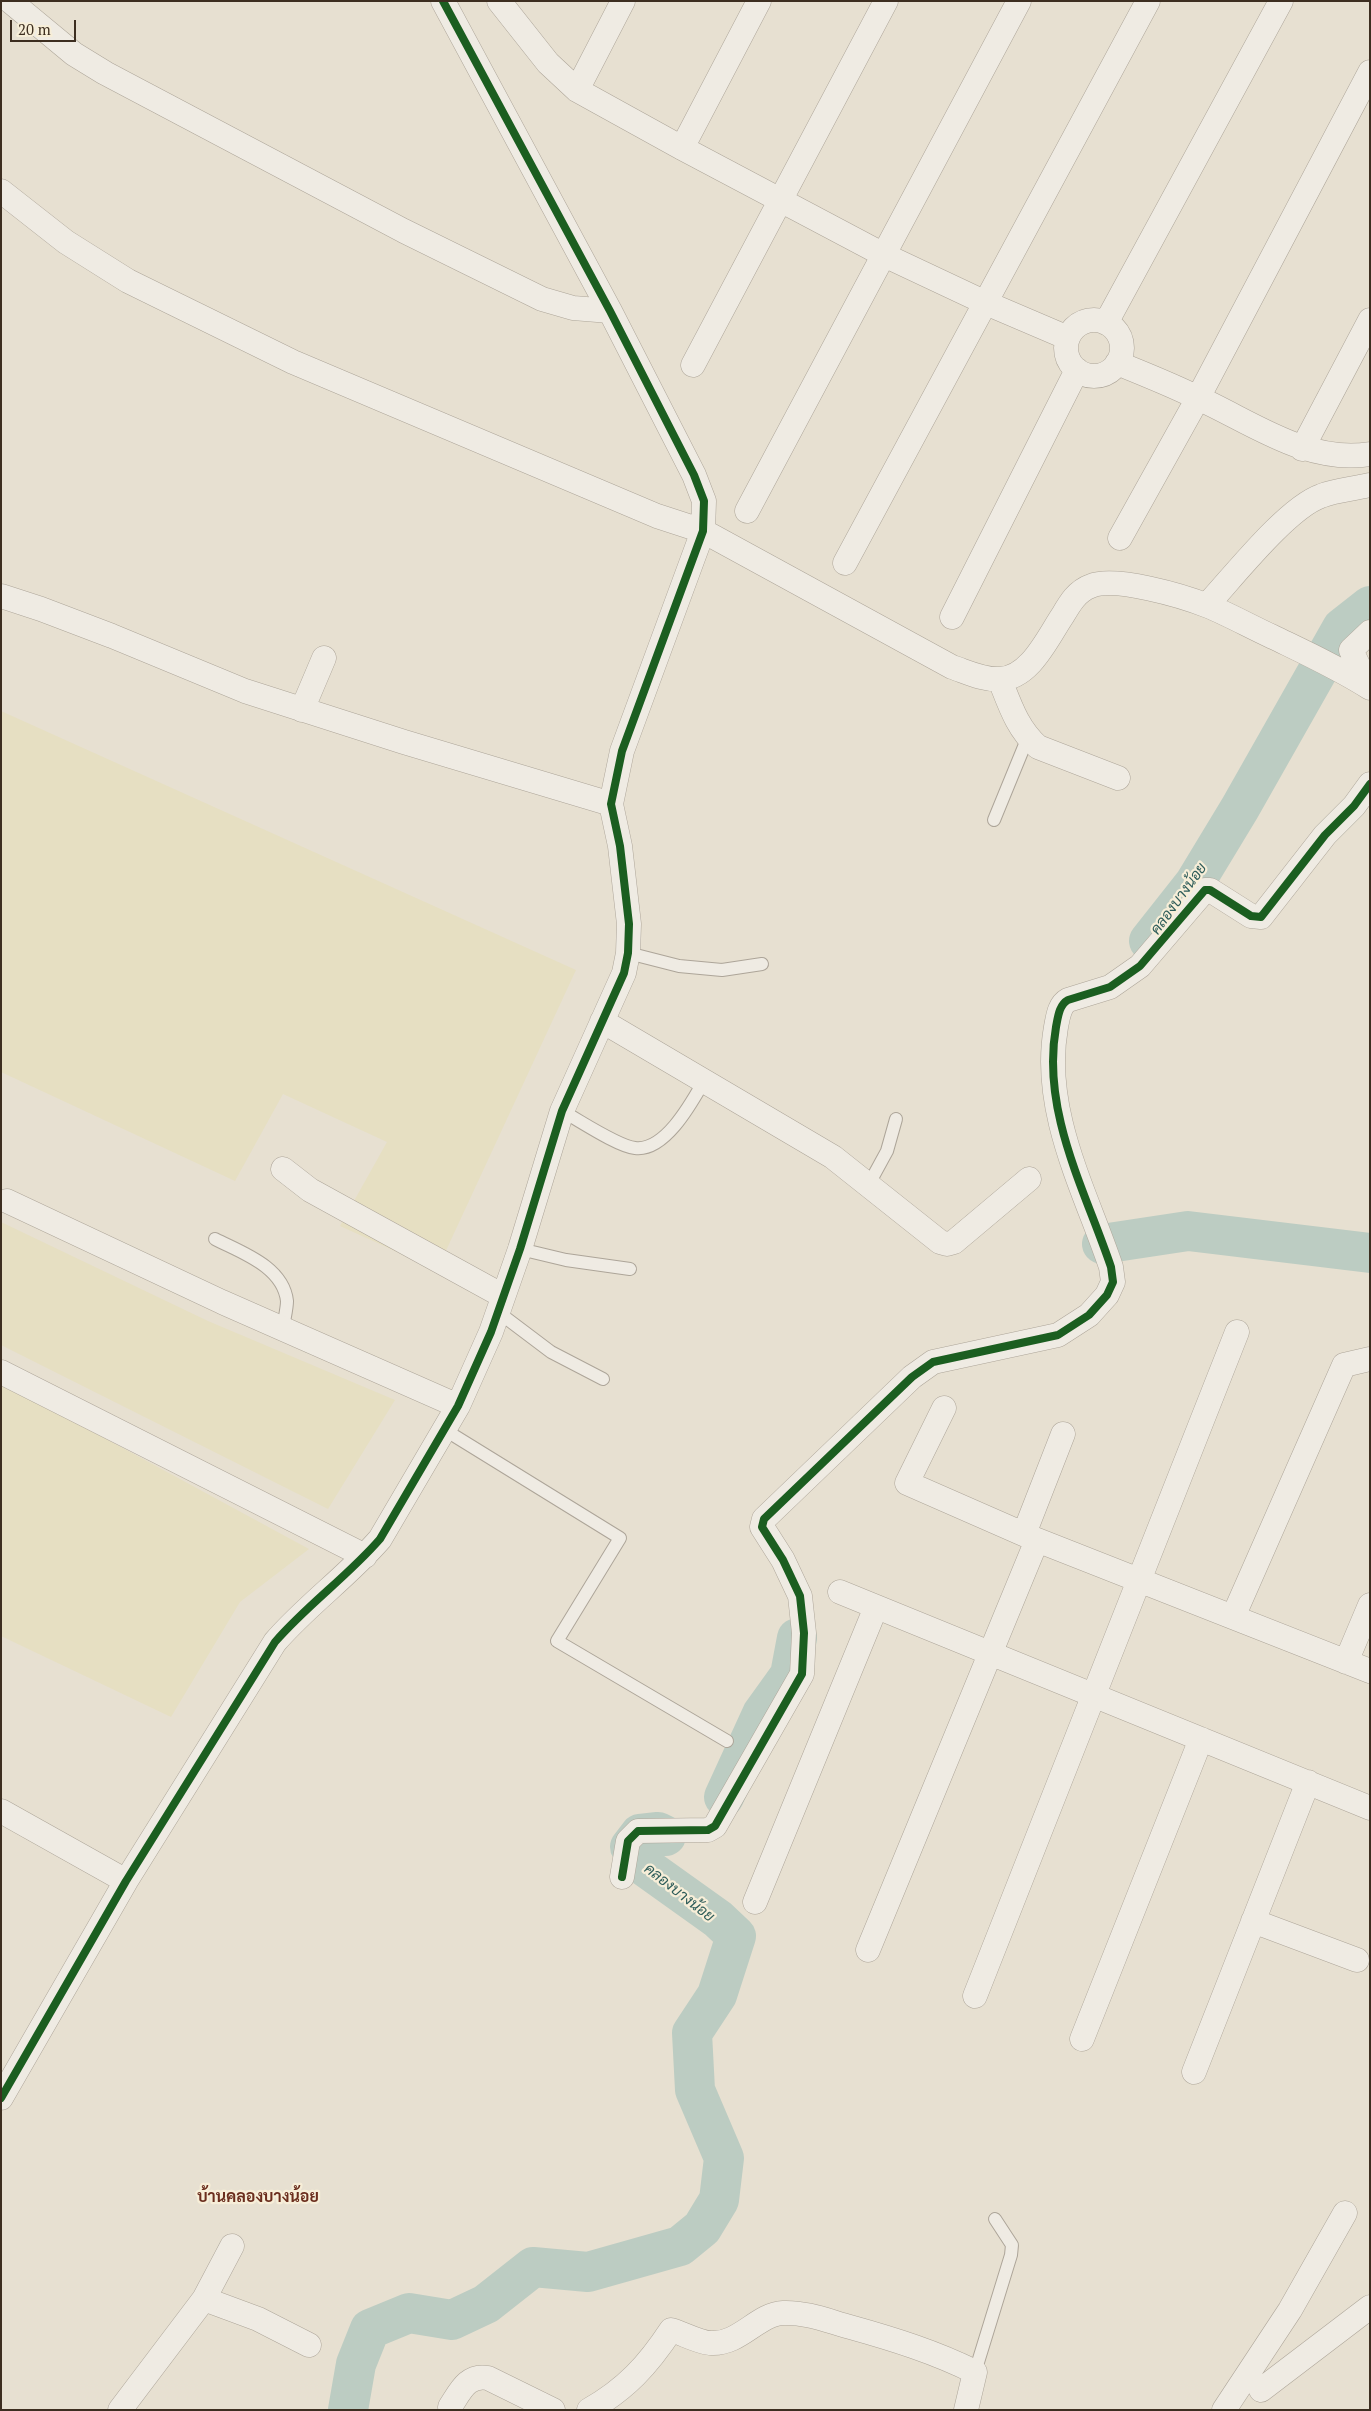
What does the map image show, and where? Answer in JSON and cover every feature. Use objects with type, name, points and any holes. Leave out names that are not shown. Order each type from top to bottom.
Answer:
[{"type":"street","points":[[10,1],[74,54],[105,73],[404,231],[542,299],[573,308],[610,311]]},
{"type":"street","points":[[1,2098],[126,1881],[275,1642],[291,1623],[365,1556],[390,1526],[458,1406],[501,1304],[520,1249],[562,1111],[624,972],[628,953],[629,924],[620,846],[611,804],[622,751],[703,531],[704,500],[694,475],[610,311],[443,1]]},
{"type":"street","points":[[499,1],[548,63],[577,90],[884,255],[986,303],[1068,338]]},
{"type":"street","points":[[577,90],[623,1]]},
{"type":"street","points":[[682,148],[759,1]]},
{"type":"street","points":[[693,365],[886,1]]},
{"type":"street","points":[[747,510],[1019,1]]},
{"type":"street","points":[[845,562],[1148,1]]},
{"type":"street","points":[[1106,323],[1281,1]]},
{"type":"street","points":[[1120,538],[1198,398],[1370,72]]},
{"type":"street","points":[[1,191],[66,242],[128,281],[294,362],[657,516],[703,531],[952,667],[976,676],[1000,680],[1016,675],[1028,666],[1074,598],[1090,586],[1108,582],[1131,584],[1207,605],[1315,657],[1362,683]]},
{"type":"street","points":[[1097,320],[1106,323],[1119,336],[1121,354],[1117,363],[1104,374],[1086,375],[1077,370],[1067,356],[1068,338],[1080,324],[1097,320]]},
{"type":"street","points":[[1302,449],[1370,320]]},
{"type":"street","points":[[1117,363],[1198,398],[1302,449],[1334,455],[1370,454]]},
{"type":"street","points":[[952,617],[1077,370]]},
{"type":"street","points":[[1207,605],[1302,505],[1321,496],[1370,486]]},
{"type":"street","points":[[1,596],[112,636],[245,691],[611,804]]},
{"type":"street","points":[[1362,683],[1361,671],[1351,650],[1370,632]]},
{"type":"street","points":[[302,710],[324,658]]},
{"type":"street","points":[[1000,680],[1016,720],[1038,747],[1118,778]]},
{"type":"street","points":[[622,1877],[628,1841],[638,1831],[708,1830],[715,1826],[802,1674],[804,1633],[800,1596],[783,1560],[762,1527],[764,1519],[912,1377],[933,1362],[1058,1335],[1090,1315],[1107,1294],[1113,1282],[1111,1267],[1059,1123],[1054,1096],[1052,1051],[1062,1004],[1068,1000],[1110,987],[1140,966],[1205,890],[1210,890],[1251,916],[1261,917],[1325,836],[1354,806],[1370,784]]},
{"type":"street","points":[[602,1021],[833,1157],[935,1238],[947,1244],[961,1236],[1029,1179]]},
{"type":"street","points":[[283,1169],[310,1190],[501,1304]]},
{"type":"street","points":[[7,1202],[458,1406]]},
{"type":"street","points":[[975,1996],[1237,1332]]},
{"type":"street","points":[[1233,1617],[1344,1365],[1370,1360]]},
{"type":"street","points":[[1,1372],[365,1556]]},
{"type":"street","points":[[944,1408],[907,1483],[1030,1537],[1370,1671]]},
{"type":"street","points":[[868,1950],[991,1652],[1063,1434]]},
{"type":"street","points":[[840,1592],[1370,1808]]},
{"type":"street","points":[[1346,1662],[1370,1605]]},
{"type":"street","points":[[754,1902],[876,1607]]},
{"type":"street","points":[[1082,2039],[1201,1739]]},
{"type":"street","points":[[1194,2072],[1308,1782]]},
{"type":"street","points":[[1,1811],[126,1881]]},
{"type":"street","points":[[1254,1921],[1357,1960]]},
{"type":"street","points":[[1224,2410],[1290,2310],[1345,2214]]},
{"type":"street","points":[[120,2410],[204,2299],[232,2246]]},
{"type":"street","points":[[204,2299],[258,2319],[310,2345]]},
{"type":"street","points":[[1261,2390],[1370,2307]]},
{"type":"street","points":[[589,2410],[631,2380],[646,2366],[671,2330],[708,2343],[718,2343],[730,2340],[781,2313],[804,2314],[913,2345],[947,2358],[975,2372],[966,2410]]},
{"type":"street","points":[[450,2408],[468,2381],[478,2376],[488,2378],[553,2410]]},
{"type":"lane","points":[[994,820],[1028,737]]},
{"type":"lane","points":[[628,953],[679,966],[722,970],[762,964]]},
{"type":"lane","points":[[562,1111],[635,1148],[649,1146],[679,1122],[704,1081]]},
{"type":"lane","points":[[869,1184],[887,1151],[896,1119]]},
{"type":"lane","points":[[214,1239],[263,1264],[272,1272],[281,1286],[287,1301],[283,1328]]},
{"type":"lane","points":[[520,1249],[566,1260],[630,1269]]},
{"type":"lane","points":[[501,1304],[551,1352],[603,1379]]},
{"type":"lane","points":[[444,1430],[620,1538],[557,1641],[727,1740]]},
{"type":"lane","points":[[975,2372],[1011,2255],[1012,2244],[995,2219]]},
{"type":"shaded area","points":[[1,711],[576,970],[437,1270],[340,1226],[387,1142],[283,1094],[235,1181],[1,1072]]},
{"type":"shaded area","points":[[1,1222],[208,1321],[395,1400],[328,1509],[1,1345]]},
{"type":"shaded area","points":[[1,1382],[309,1549],[240,1602],[171,1717],[1,1636]]},
{"type":"waterway","name":"คลองบางน้อย","points":[[1149,941],[1194,884],[1240,808],[1342,628],[1370,606]]},
{"type":"waterway","points":[[1102,1244],[1188,1231],[1370,1253]]},
{"type":"waterway","name":"คลองบางน้อย","points":[[724,1797],[762,1714],[790,1675],[797,1638]]},
{"type":"waterway","name":"คลองบางน้อย","points":[[348,2410],[356,2364],[370,2329],[409,2313],[452,2320],[486,2304],[533,2267],[588,2272],[680,2246],[702,2228],[719,2200],[724,2158],[695,2090],[692,2033],[717,1995],[736,1936],[718,1919],[641,1864],[630,1847],[640,1834],[658,1832],[666,1836]]},
{"type":"cycle path","points":[[1,2098],[126,1881],[275,1642],[300,1615],[355,1566],[380,1539],[458,1406],[491,1332],[520,1249],[562,1111],[624,973],[628,953],[629,924],[620,846],[611,804],[622,751],[703,531],[704,501],[694,475],[610,311],[443,1]]},
{"type":"cycle path","points":[[622,1877],[628,1841],[638,1831],[708,1830],[715,1826],[802,1674],[804,1633],[800,1596],[783,1560],[762,1527],[764,1519],[912,1377],[933,1362],[1058,1335],[1089,1315],[1107,1295],[1113,1282],[1111,1267],[1068,1150],[1060,1120],[1055,1089],[1053,1058],[1056,1027],[1059,1012],[1065,1002],[1110,987],[1140,966],[1205,890],[1210,890],[1251,916],[1261,917],[1325,835],[1354,806],[1370,784]]},
{"type":"district","name":"บ้านคลองบางน้อย","points":[[258,2197]]}]
